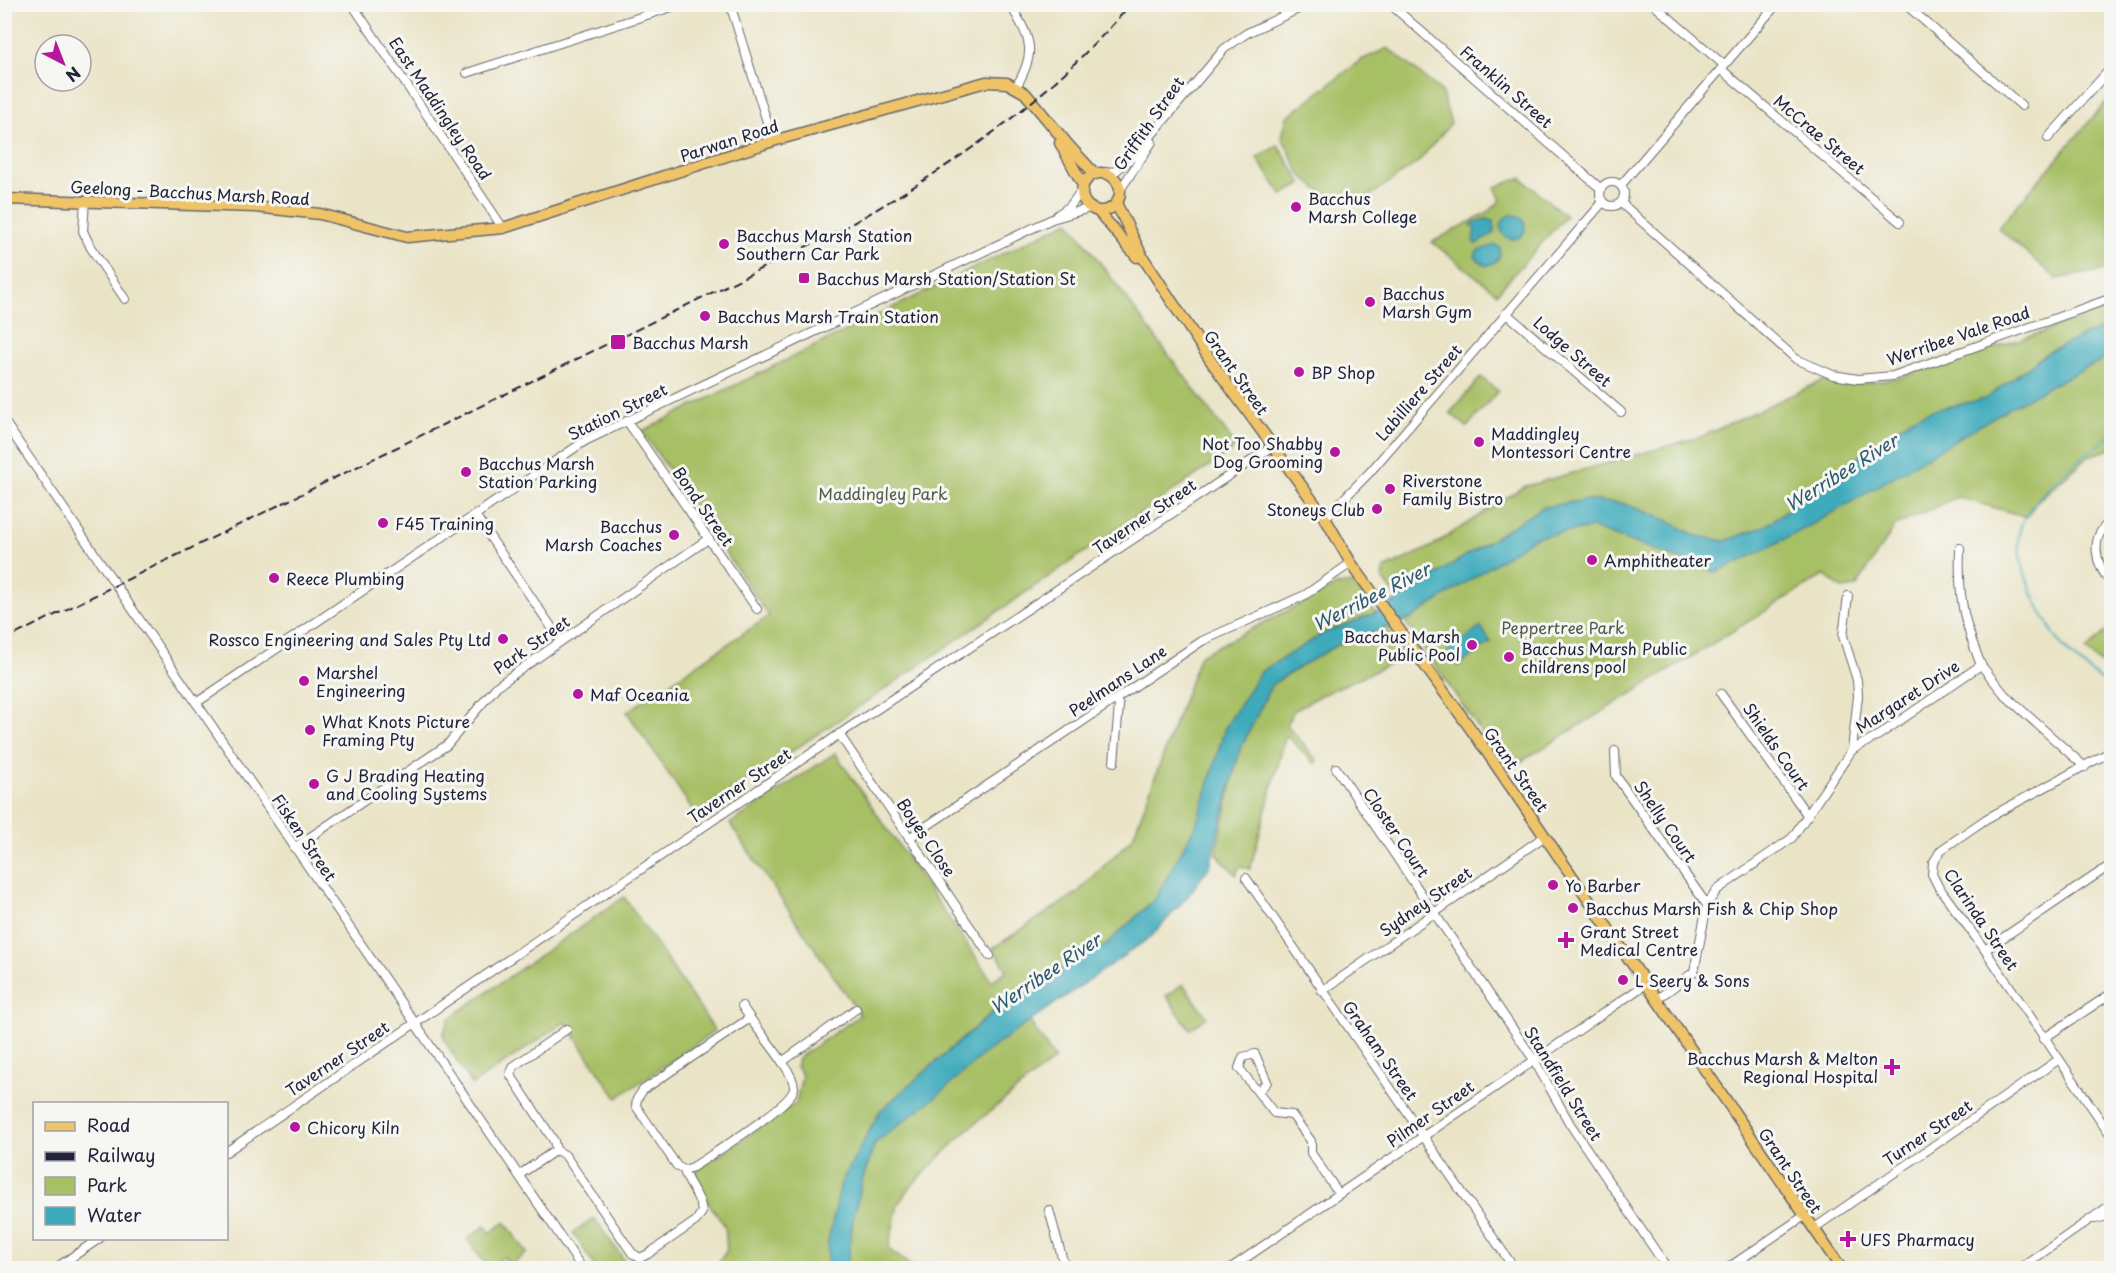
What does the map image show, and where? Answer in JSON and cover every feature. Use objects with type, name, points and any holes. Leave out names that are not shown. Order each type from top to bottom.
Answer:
[{"type":"main road","name":"Parwan Road","points":[[406,237],[503,228],[773,141],[974,83],[995,82],[1016,87]]},
{"type":"main road","points":[[1016,87],[1029,96],[1046,119],[1098,173],[1115,179],[1120,190],[1116,203],[1109,209],[1094,209],[1084,200],[1082,187],[1046,119]]},
{"type":"main road","points":[[1082,187],[1098,173]]},
{"type":"main road","name":"Geelong - Bacchus Marsh Road","points":[[4,200],[255,207],[320,214],[406,237]]},
{"type":"main road","name":"Grant Street","points":[[1116,203],[1130,234],[1164,290],[1272,447],[1325,518],[1351,563],[1400,634],[1479,739],[1841,1269]]},
{"type":"main road","name":"Grant Street","points":[[1094,209],[1164,290]]},
{"type":"street","name":"East Maddingley Road","points":[[352,4],[503,228]]},
{"type":"street","points":[[467,73],[681,4]]},
{"type":"street","points":[[729,4],[773,141]]},
{"type":"street","points":[[1010,4],[1027,33],[1031,48],[1016,87]]},
{"type":"street","name":"Griffith Street","points":[[1098,173],[1116,171],[1134,156],[1224,49],[1246,33],[1309,4]]},
{"type":"street","name":"McCrae Street","points":[[1653,4],[1900,222]]},
{"type":"street","points":[[1621,185],[1777,4]]},
{"type":"street","points":[[1905,4],[2022,106]]},
{"type":"street","name":"Franklin Street","points":[[1391,5],[1601,189]]},
{"type":"street","points":[[2048,138],[2112,67]]},
{"type":"street","name":"Griffith Street","points":[[1120,190],[1202,74]]},
{"type":"street","points":[[1612,182],[1621,185],[1624,194],[1621,203],[1611,206],[1603,202],[1601,189],[1612,182]]},
{"type":"street","name":"Station Street","points":[[196,703],[585,441],[1052,219],[1070,206],[1082,187]]},
{"type":"street","points":[[85,201],[83,231],[91,248],[126,299]]},
{"type":"street","name":"Labilliere Street","points":[[1325,518],[1370,472],[1603,202]]},
{"type":"street","name":"Werribee Vale Road","points":[[1621,203],[1796,359],[1833,375],[1858,379],[1893,376],[2112,298]]},
{"type":"street","name":"Station Street","points":[[1052,219],[1094,209]]},
{"type":"street","name":"Lodge Street","points":[[1506,313],[1621,412]]},
{"type":"street","name":"Fisken Street","points":[[4,421],[582,1269]]},
{"type":"street","name":"Bond Street","points":[[627,421],[756,609]]},
{"type":"street","name":"Taverner Street","points":[[228,1151],[839,734],[1272,447]]},
{"type":"street","points":[[475,515],[561,641]]},
{"type":"street","points":[[2112,520],[2100,533],[2096,546],[2102,571],[2112,584]]},
{"type":"street","name":"Park Street","points":[[294,848],[447,745],[497,686],[708,539]]},
{"type":"street","points":[[1960,548],[1958,590],[1967,631],[1981,665]]},
{"type":"street","name":"Peelmans Lane","points":[[909,838],[1202,641],[1305,595],[1351,563]]},
{"type":"street","points":[[1848,596],[1843,636],[1857,680],[1858,696],[1852,750]]},
{"type":"street","name":"Margaret Drive","points":[[1707,905],[1717,890],[1792,838],[1852,750],[1879,735],[1981,665],[2005,695],[2085,766]]},
{"type":"street","name":"Shields Court","points":[[1721,694],[1808,816]]},
{"type":"street","points":[[1114,762],[1119,706],[1116,699]]},
{"type":"street","name":"Boyes Close","points":[[839,734],[990,956]]},
{"type":"street","name":"Shelly Court","points":[[1615,751],[1616,776],[1707,905]]},
{"type":"street","name":"Clarinda Street","points":[[2112,751],[1986,819],[1936,856],[1932,874],[1938,886],[1985,950],[2043,1039],[2112,1137]]},
{"type":"street","name":"Closter Court","points":[[1336,768],[1434,913]]},
{"type":"street","name":"Sydney Street","points":[[1322,991],[1545,836]]},
{"type":"street","points":[[1985,950],[2112,864]]},
{"type":"street","name":"Graham Street","points":[[1246,878],[1514,1269]]},
{"type":"street","points":[[1657,999],[1694,972],[1707,905]]},
{"type":"street","name":"Standfield Street","points":[[1434,913],[1534,1060],[1570,1125],[1667,1269]]},
{"type":"street","name":"Pilmer Street","points":[[1231,1269],[1646,984]]},
{"type":"street","points":[[2043,1039],[2112,993]]},
{"type":"street","points":[[684,1170],[693,1167],[784,1104],[794,1087],[791,1076],[742,1006]]},
{"type":"street","points":[[782,1062],[856,1009]]},
{"type":"street","points":[[567,1029],[514,1066],[510,1074],[554,1141],[556,1150],[564,1155],[632,1253],[640,1258],[696,1221],[702,1212],[701,1202],[687,1182],[684,1170],[677,1166],[636,1106],[637,1099],[643,1090],[750,1018]]},
{"type":"street","name":"Turner Street","points":[[1813,1229],[2058,1060]]},
{"type":"street","points":[[1258,1092],[1274,1113],[1292,1115],[1311,1141],[1311,1153],[1339,1194]]},
{"type":"street","points":[[519,1175],[556,1150]]},
{"type":"street","points":[[2021,1269],[2112,1204]]},
{"type":"street","points":[[1049,1210],[1065,1269]]},
{"type":"street","points":[[2089,1220],[2112,1215]]},
{"type":"street","points":[[1728,1269],[1804,1216]]},
{"type":"street","points":[[56,1269],[99,1240]]},
{"type":"green space","points":[[1388,48],[1441,91],[1451,123],[1418,162],[1364,200],[1342,200],[1317,189],[1300,174],[1282,137],[1287,117],[1361,60]]},
{"type":"green space","points":[[2111,96],[2111,269],[2057,279],[1998,228]]},
{"type":"green space","points":[[1278,145],[1302,184],[1282,195],[1257,158]]},
{"type":"green space","points":[[1521,178],[1566,216],[1497,293],[1432,242],[1490,211],[1501,200],[1495,187]]},
{"type":"green space","name":"Maddingley Park","points":[[1069,221],[1237,447],[878,694],[696,815],[627,712],[769,616],[642,431]]},
{"type":"green space","points":[[2111,306],[2111,324],[2048,352],[1985,399],[1933,410],[1912,418],[1765,526],[1725,541],[1696,536],[1666,520],[1622,503],[1583,500],[1541,508],[1398,599],[1383,580],[1384,569],[1431,547],[1523,487],[1703,436],[1826,379],[1849,385],[1898,378],[2043,332]]},
{"type":"green space","name":"Peppertree Park","points":[[2111,356],[2111,449],[2089,456],[2036,502],[2027,517],[1957,497],[1895,526],[1856,587],[1842,589],[1824,575],[1507,770],[1404,620],[1535,537],[1593,528],[1716,572],[1817,522],[2011,407]]},
{"type":"green space","points":[[1481,377],[1498,391],[1467,427],[1450,413]]},
{"type":"green space","points":[[1353,583],[1376,613],[1324,633],[1225,728],[1197,823],[1155,899],[1106,945],[1006,1000],[880,1111],[828,1241],[827,1268],[715,1268],[727,1250],[725,1226],[694,1182],[696,1171],[796,1103],[802,1075],[796,1067],[798,1058],[860,1015],[730,824],[835,753],[992,981],[1007,970],[993,948],[1077,893],[1133,837],[1200,655],[1338,585]]},
{"type":"green space","points":[[1387,625],[1404,658],[1319,696],[1292,712],[1287,725],[1317,760],[1315,764],[1286,735],[1250,869],[1240,866],[1236,875],[1216,853],[1239,752],[1272,684],[1335,646]]},
{"type":"green space","points":[[2111,626],[2111,672],[2086,651]]},
{"type":"green space","points":[[624,897],[715,1031],[617,1098],[565,1022],[472,1085],[445,1041],[443,1034],[450,1018]]},
{"type":"green space","points":[[1183,984],[1207,1017],[1190,1029],[1166,996]]},
{"type":"green space","points":[[1026,1016],[1055,1059],[966,1131],[912,1185],[898,1204],[889,1246],[892,1252],[914,1268],[847,1268],[853,1219],[875,1143]]},
{"type":"green space","points":[[594,1218],[630,1268],[596,1268],[573,1233]]},
{"type":"green space","points":[[505,1222],[527,1253],[510,1265],[504,1257],[488,1268],[467,1239],[485,1226],[490,1233]]},
{"type":"water","points":[[1513,215],[1518,216],[1524,222],[1524,232],[1518,238],[1513,239],[1508,238],[1502,232],[1501,227],[1502,222],[1508,216]]},
{"type":"water","points":[[1486,219],[1493,221],[1495,228],[1493,234],[1476,244],[1473,242],[1475,229],[1471,226],[1473,223]]},
{"type":"water","points":[[1495,245],[1500,247],[1500,254],[1493,263],[1486,266],[1475,257],[1477,251]]},
{"type":"water","name":"Werribee River","points":[[2111,324],[2111,356],[2011,407],[1817,522],[1716,572],[1593,528],[1535,537],[1412,618],[1335,646],[1272,684],[1239,752],[1210,866],[1188,896],[1152,936],[982,1055],[941,1093],[875,1143],[853,1219],[847,1268],[827,1268],[828,1241],[841,1183],[880,1111],[1008,999],[1106,945],[1155,899],[1197,823],[1225,728],[1260,672],[1324,633],[1376,613],[1541,508],[1583,500],[1622,503],[1667,520],[1696,536],[1725,541],[1765,526],[1912,418],[1933,410],[1985,399],[2048,352]]},
{"type":"water","points":[[1481,627],[1491,642],[1458,666],[1447,652]]},
{"type":"waterway","points":[[2112,435],[2087,453],[2046,490],[2026,516],[2020,529],[2019,542],[2025,575],[2049,626],[2066,650],[2082,666],[2112,689]]},
{"type":"railway","points":[[4,640],[848,226],[927,178],[999,128],[1067,71],[1131,4]]},
{"type":"place","name":"Bacchus Marsh College","points":[[1296,207]]},
{"type":"place","name":"Bacchus Marsh Station Southern Car Park","points":[[724,244]]},
{"type":"place","name":"Bacchus Marsh Station/Station St","points":[[804,278]]},
{"type":"place","name":"Bacchus Marsh Gym","points":[[1370,302]]},
{"type":"place","name":"Bacchus Marsh Train Station","points":[[705,316]]},
{"type":"place","name":"Bacchus Marsh","points":[[618,342]]},
{"type":"place","name":"BP Shop","points":[[1299,372]]},
{"type":"place","name":"Maddingley Montessori Centre","points":[[1479,442]]},
{"type":"place","name":"Not Too Shabby Dog Grooming","points":[[1335,452]]},
{"type":"place","name":"Bacchus Marsh Station Parking","points":[[466,472]]},
{"type":"place","name":"Riverstone Family Bistro","points":[[1390,489]]},
{"type":"place","name":"Stoneys Club","points":[[1377,509]]},
{"type":"place","name":"F45 Training","points":[[383,523]]},
{"type":"place","name":"Bacchus Marsh Coaches","points":[[674,535]]},
{"type":"place","name":"Amphitheater","points":[[1592,560]]},
{"type":"place","name":"Reece Plumbing","points":[[274,578]]},
{"type":"place","name":"Rossco Engineering and Sales Pty Ltd","points":[[503,639]]},
{"type":"place","name":"Bacchus Marsh Public Pool","points":[[1472,645]]},
{"type":"place","name":"Bacchus Marsh Public childrens pool","points":[[1509,657]]},
{"type":"place","name":"Marshel Engineering","points":[[304,681]]},
{"type":"place","name":"Maf Oceania","points":[[578,694]]},
{"type":"place","name":"What Knots Picture Framing Pty","points":[[310,730]]},
{"type":"place","name":"G J Brading Heating and Cooling Systems","points":[[314,784]]},
{"type":"place","name":"Yo Barber","points":[[1553,885]]},
{"type":"place","name":"Bacchus Marsh Fish & Chip Shop","points":[[1573,908]]},
{"type":"place","name":"Grant Street Medical Centre","points":[[1566,940]]},
{"type":"place","name":"L Seery & Sons","points":[[1623,980]]},
{"type":"place","name":"Bacchus Marsh & Melton Regional Hospital","points":[[1892,1067]]},
{"type":"place","name":"Chicory Kiln","points":[[295,1127]]},
{"type":"place","name":"UFS Pharmacy","points":[[1848,1239]]}]
